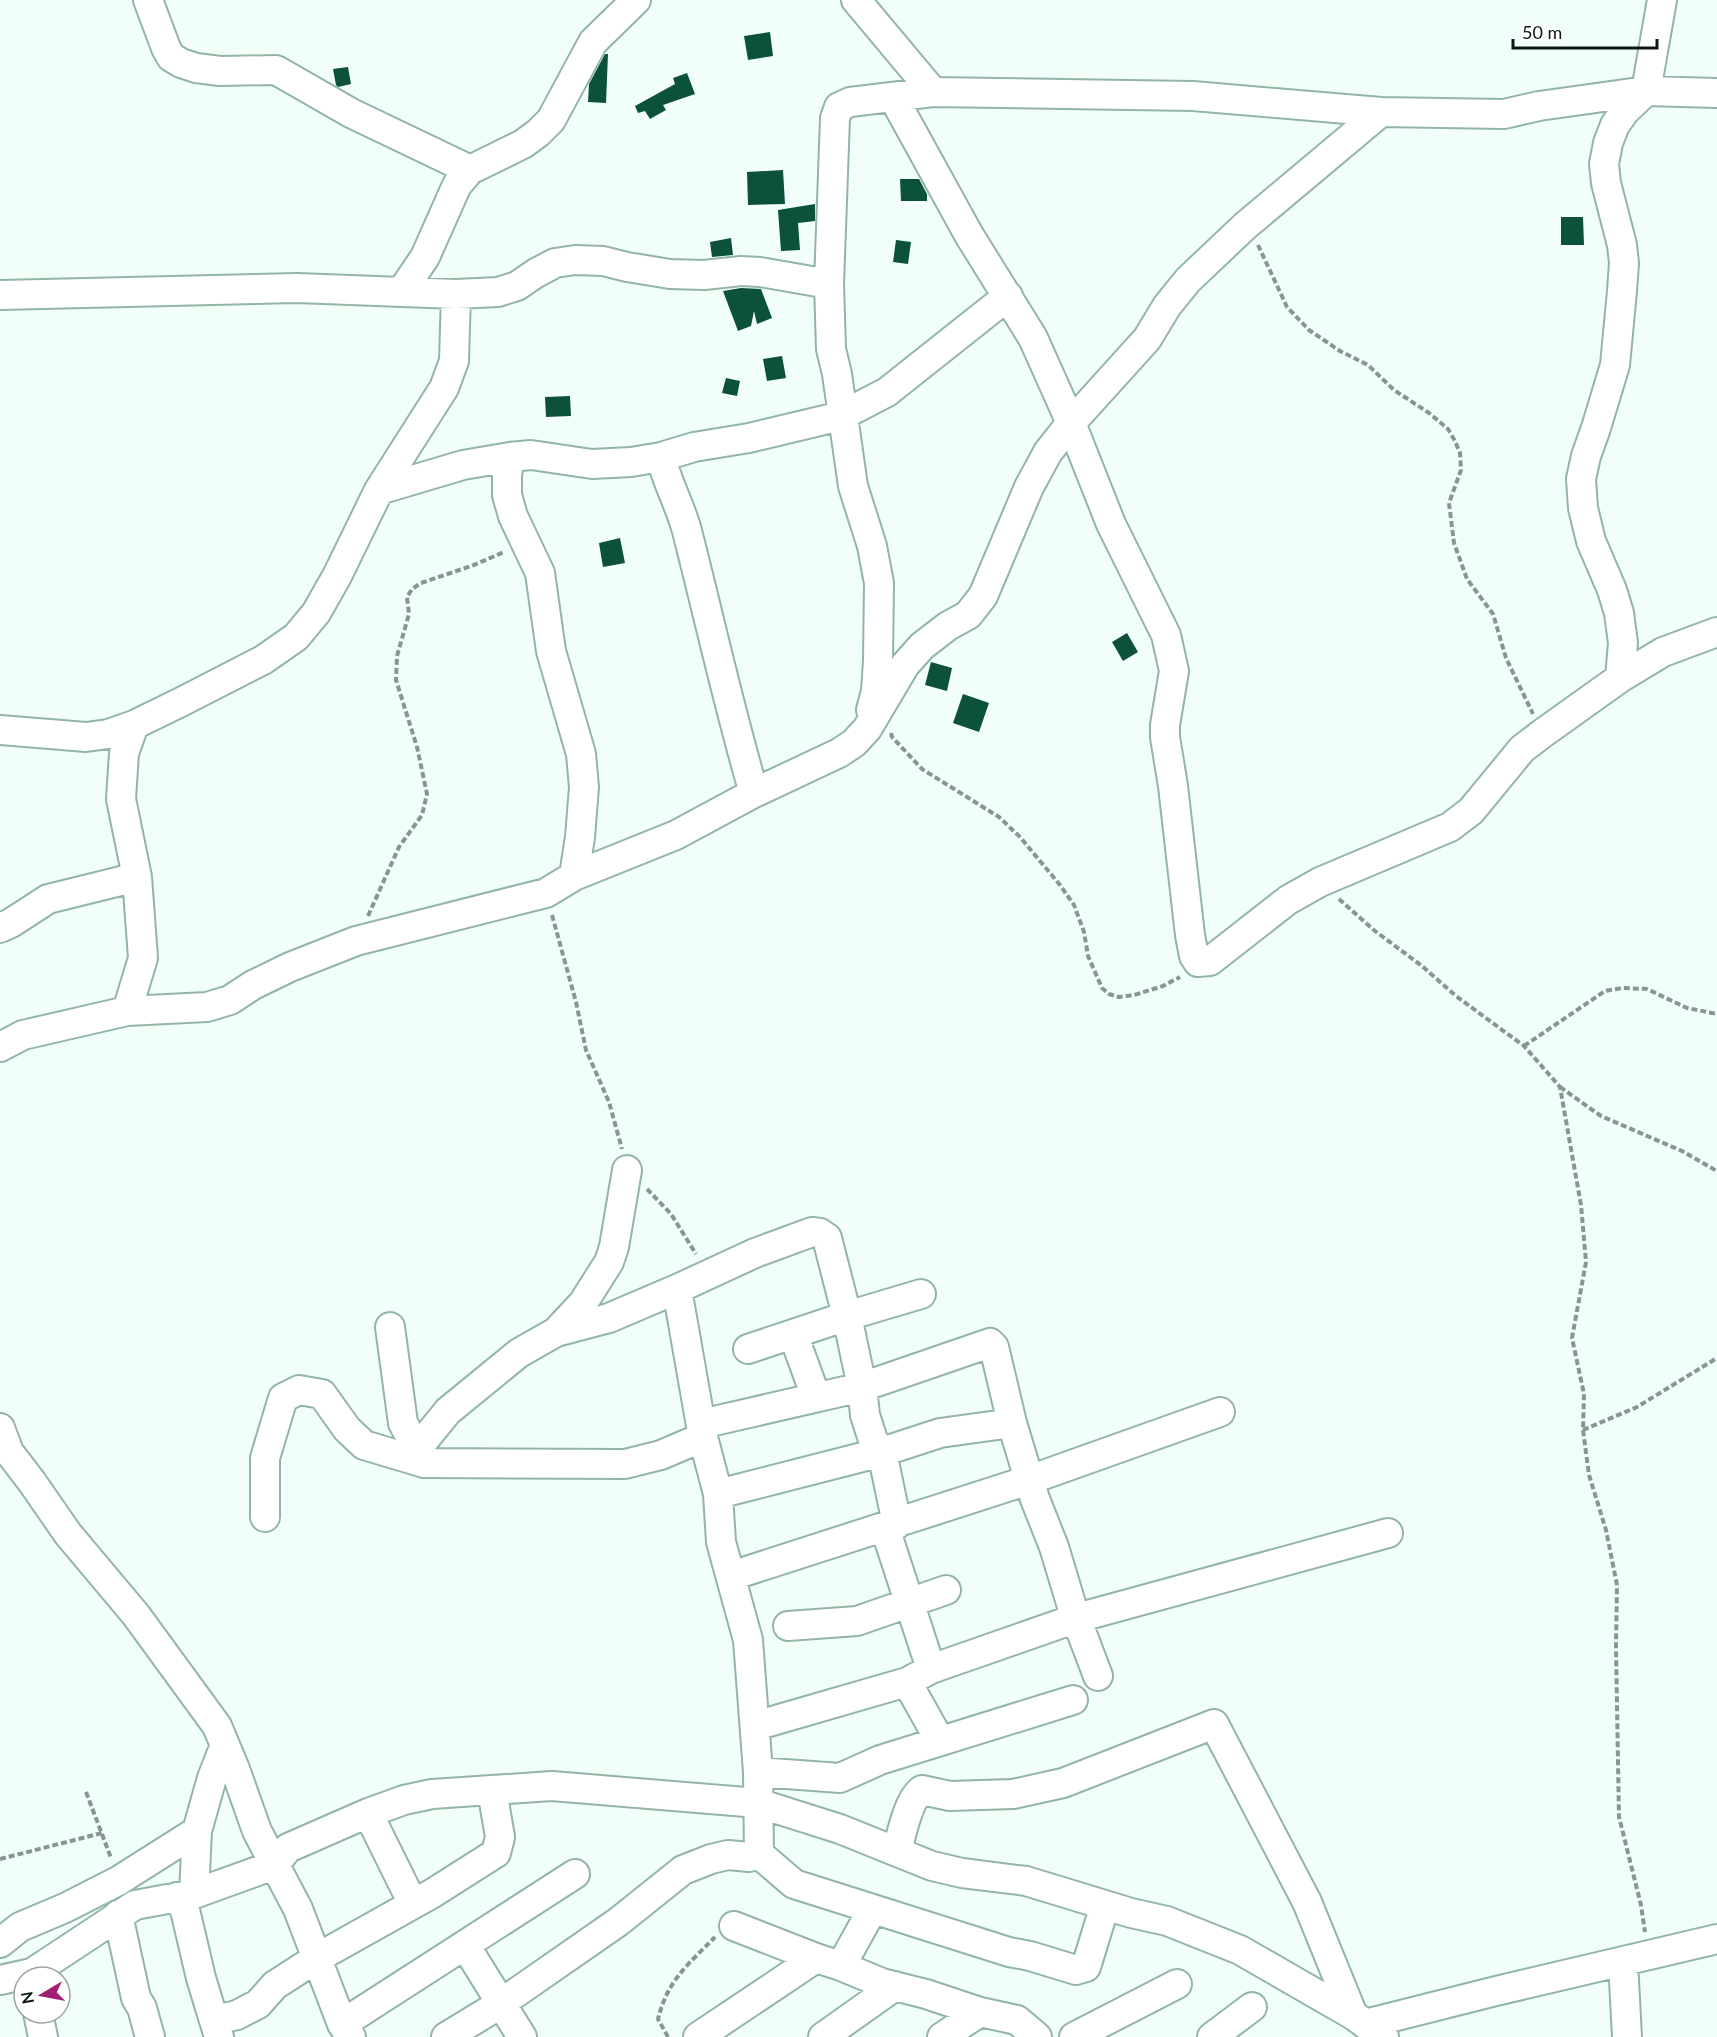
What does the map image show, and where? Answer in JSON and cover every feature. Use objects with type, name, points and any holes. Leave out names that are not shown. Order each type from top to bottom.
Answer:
[{"type":"street","points":[[148,0],[165,48],[171,57],[181,63],[196,68],[220,71],[276,70],[351,113],[470,170]]},
{"type":"street","points":[[402,291],[425,257],[457,185],[470,170],[523,144],[551,120],[593,42],[636,0]]},
{"type":"street","points":[[856,0],[933,92]]},
{"type":"street","points":[[1620,678],[1623,643],[1619,613],[1612,590],[1591,541],[1583,508],[1581,479],[1615,365],[1622,300],[1624,263],[1622,245],[1606,183],[1604,164],[1608,143],[1615,125],[1625,111],[1646,91],[1662,0]]},
{"type":"street","points":[[878,728],[876,691],[879,583],[872,546],[853,486],[837,374],[831,349],[829,284],[836,112],[839,107],[843,104],[933,92],[1193,96],[1381,112],[1504,114],[1539,106],[1646,91],[1717,93]]},
{"type":"street","points":[[892,97],[969,235],[1033,338],[1071,423],[1111,524],[1166,634],[1174,671],[1165,737],[1194,956],[1198,962],[1210,961],[1288,900],[1320,882],[1450,827],[1471,811],[1522,749],[1543,733],[1620,678],[1663,652],[1717,632]]},
{"type":"street","points":[[0,1047],[23,1035],[127,1011],[207,1007],[230,999],[253,984],[290,967],[356,941],[546,893],[574,876],[676,835],[754,793],[839,753],[878,728],[905,665],[916,652],[948,626],[968,615],[983,596],[1029,487],[1048,452],[1071,423],[1147,339],[1167,306],[1188,280],[1245,226],[1381,112]]},
{"type":"street","points":[[0,295],[297,288],[456,294],[498,292],[517,286],[555,263],[575,260],[603,261],[670,274],[760,272],[829,284]]},
{"type":"street","points":[[0,730],[86,737],[108,734],[134,725],[263,660],[296,637],[316,614],[379,490],[444,388],[454,361],[456,294]]},
{"type":"street","points":[[379,490],[463,465],[510,457],[531,455],[592,464],[631,462],[842,416],[887,392],[1008,296]]},
{"type":"street","points":[[510,457],[507,495],[513,516],[540,573],[551,651],[582,761],[583,797],[574,876]]},
{"type":"street","points":[[661,457],[687,531],[754,793]]},
{"type":"street","points":[[127,1011],[143,958],[137,877],[121,800],[124,753],[134,725]]},
{"type":"street","points":[[0,928],[48,899],[137,877]]},
{"type":"street","points":[[556,1332],[583,1303],[609,1262],[614,1247],[627,1170]]},
{"type":"street","points":[[420,1456],[448,1411],[519,1353],[556,1332],[609,1318],[708,1273],[812,1232],[820,1233],[827,1238],[847,1316],[862,1387],[865,1414],[873,1440],[882,1452],[891,1526],[909,1603],[919,1675],[940,1741]]},
{"type":"street","points":[[677,1289],[702,1430],[718,1494],[722,1542],[748,1640],[758,1772],[759,1854],[794,1884],[1009,1952],[1076,1970],[1086,1967],[1105,1905]]},
{"type":"street","points":[[748,1349],[921,1294]]},
{"type":"street","points":[[390,1328],[403,1423],[420,1456]]},
{"type":"street","points":[[793,1334],[816,1397]]},
{"type":"street","points":[[265,1517],[265,1458],[283,1398],[299,1390],[322,1394],[347,1429],[364,1444],[420,1456],[625,1464],[661,1455],[702,1430],[816,1397],[862,1387],[990,1343],[994,1347],[1012,1423],[1029,1480],[1098,1676]]},
{"type":"street","points":[[731,1576],[1029,1480],[1220,1412]]},
{"type":"street","points":[[718,1494],[882,1452],[940,1433],[1012,1423]]},
{"type":"street","points":[[0,1428],[9,1452],[68,1534],[136,1615],[217,1726],[257,1831],[298,1909],[346,2030],[465,1945],[575,1874]]},
{"type":"street","points":[[755,1726],[919,1675],[1077,1618],[1388,1533]]},
{"type":"street","points":[[788,1626],[857,1621],[946,1590]]},
{"type":"street","points":[[758,1772],[840,1778],[879,1760],[1073,1700]]},
{"type":"street","points":[[897,1851],[908,1814],[917,1793],[922,1790],[950,1796],[1013,1794],[1063,1783],[1214,1725],[1307,1902],[1368,2026]]},
{"type":"street","points":[[225,1744],[212,1778],[197,1831],[185,1895],[185,1910],[201,1978],[217,2029],[258,2004],[275,1985],[317,1958],[413,1904],[496,1853],[500,1837],[492,1790]]},
{"type":"street","points":[[46,1965],[135,1905],[185,1895],[274,1865],[288,1848],[368,1813],[413,1798],[552,1786],[758,1803],[840,1829],[932,1866],[962,1873],[1026,1881],[1175,1924],[1240,1950],[1368,2026],[1635,1957],[1717,1939]]},
{"type":"street","points":[[368,1813],[413,1904]]},
{"type":"street","points":[[3,1935],[65,1908],[118,1881],[197,1831]]},
{"type":"street","points":[[446,2037],[500,2004],[618,1922],[683,1870],[728,1855],[749,1857],[759,1854]]},
{"type":"street","points":[[698,2037],[828,1962],[872,1910]]},
{"type":"street","points":[[118,1915],[136,1998],[142,2008],[150,2037]]},
{"type":"street","points":[[734,1926],[895,1986],[980,2012],[1017,2020],[1036,2037]]},
{"type":"street","points":[[465,1945],[522,2037]]},
{"type":"street","points":[[1627,2037],[1635,1957]]},
{"type":"street","points":[[1074,2037],[1177,1984]]},
{"type":"street","points":[[823,2037],[895,1986]]},
{"type":"street","points":[[1212,2037],[1252,2007]]},
{"type":"street","points":[[942,2037],[980,2012]]},
{"type":"path","points":[[1245,226],[1260,248],[1287,307],[1309,330],[1340,351],[1368,365],[1394,390],[1429,413],[1448,429],[1460,453],[1461,470],[1449,503],[1454,543],[1467,579],[1493,614],[1506,658],[1543,733]]},
{"type":"path","points":[[356,941],[399,847],[422,814],[427,794],[417,747],[396,680],[397,656],[409,614],[407,597],[412,589],[421,583],[474,565],[525,542]]},
{"type":"path","points":[[878,728],[892,737],[922,769],[999,817],[1020,837],[1074,905],[1084,932],[1088,956],[1102,988],[1119,997],[1134,995],[1162,986],[1204,963]]},
{"type":"path","points":[[1320,882],[1375,931],[1422,966],[1456,996],[1524,1046],[1560,1087],[1601,1116],[1682,1151],[1717,1172]]},
{"type":"path","points":[[546,893],[576,1002],[586,1050],[609,1102],[627,1170],[655,1195],[671,1214],[708,1273]]},
{"type":"path","points":[[1524,1046],[1605,992],[1622,988],[1647,989],[1687,1008],[1717,1014]]},
{"type":"path","points":[[1560,1087],[1581,1205],[1586,1262],[1572,1338],[1584,1394],[1583,1430],[1589,1475],[1606,1530],[1617,1585],[1619,1817],[1641,1905],[1635,1957]]},
{"type":"path","points":[[1583,1430],[1637,1407],[1717,1359]]},
{"type":"path","points":[[86,1792],[118,1881]]},
{"type":"path","points":[[0,1858],[102,1833]]},
{"type":"path","points":[[668,2037],[658,2019],[663,2000],[673,1982],[720,1932],[734,1926]]},
{"type":"building","points":[[770,32],[773,56],[748,60],[744,36]]},
{"type":"building","points":[[605,54],[608,54],[606,103],[588,102],[589,84]]},
{"type":"building","points":[[348,67],[351,84],[338,87],[333,69]]},
{"type":"building","points":[[687,73],[695,94],[663,105],[666,110],[650,119],[645,111],[638,113],[635,106],[675,84],[673,78]]},
{"type":"building","points":[[783,170],[785,204],[748,205],[747,172]]},
{"type":"building","points":[[900,179],[919,179],[927,194],[927,201],[901,201]]},
{"type":"building","points":[[815,204],[815,221],[798,223],[800,250],[781,251],[778,210]]},
{"type":"building","points":[[1561,217],[1583,217],[1584,245],[1561,245]]},
{"type":"building","points":[[731,238],[733,255],[712,257],[710,242]]},
{"type":"building","points":[[896,240],[911,242],[908,264],[893,262]]},
{"type":"building","points":[[741,288],[761,289],[772,318],[757,324],[754,311],[751,326],[738,331],[723,291]]},
{"type":"building","points":[[782,356],[786,378],[767,381],[763,359]]},
{"type":"building","points":[[726,378],[740,381],[737,396],[722,393]]},
{"type":"building","points":[[570,396],[571,416],[546,417],[545,397]]},
{"type":"building","points":[[620,538],[625,563],[603,567],[599,543]]},
{"type":"building","points":[[1127,633],[1138,652],[1123,661],[1112,642]]},
{"type":"building","points":[[931,662],[952,668],[947,691],[925,685]]},
{"type":"building","points":[[963,694],[989,703],[979,732],[953,723]]}]
